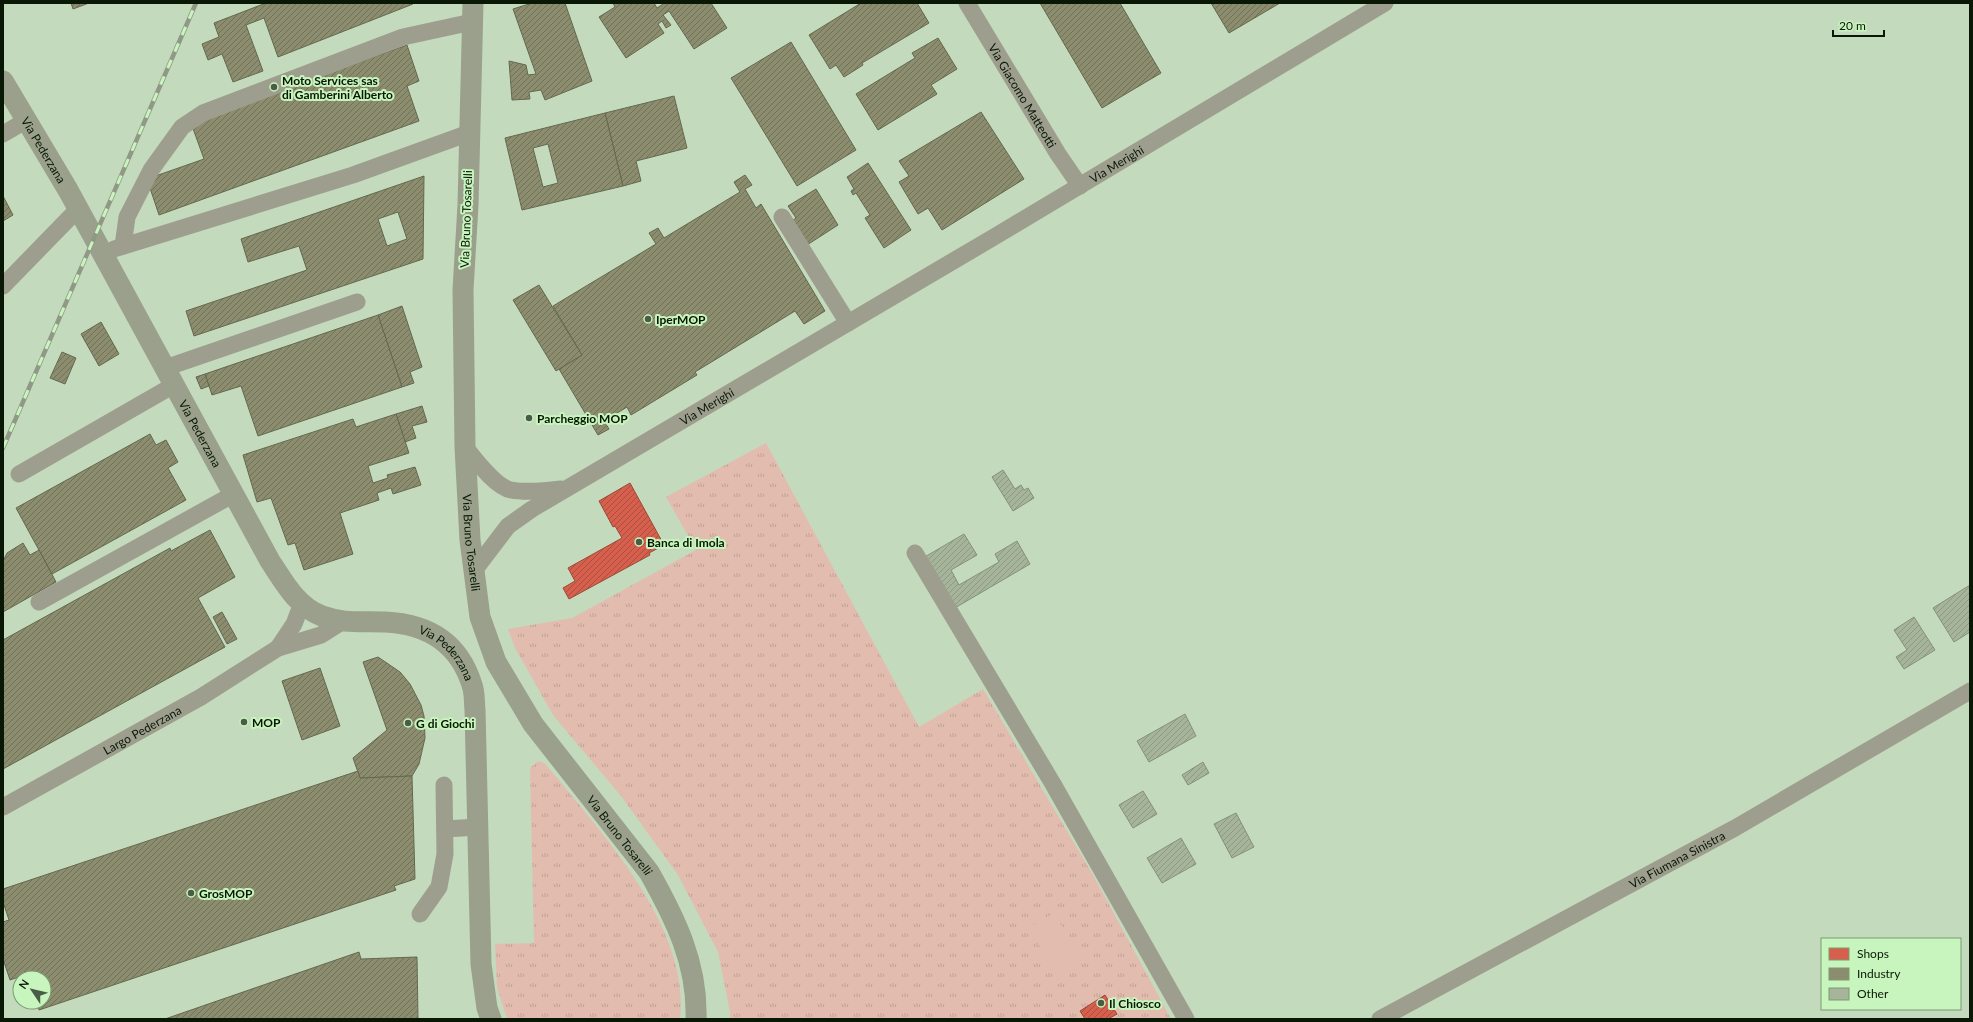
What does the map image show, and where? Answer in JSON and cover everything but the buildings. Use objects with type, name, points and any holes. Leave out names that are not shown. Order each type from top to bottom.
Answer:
[{"type":"main road","name":"Via Bruno Tosarelli","points":[[473,12],[468,205],[463,290],[465,447],[473,572],[480,617],[496,662],[533,724],[649,872],[675,918],[690,960],[694,986],[696,1019]]},
{"type":"main road","name":"Via Pederzana","points":[[3,81],[78,209],[270,561],[285,584],[302,603],[321,616],[343,621],[402,623],[419,627],[440,637],[458,656],[473,686],[478,827]]},
{"type":"main road","points":[[478,827],[481,964],[491,1019]]},
{"type":"street","name":"Via Giacomo Matteotti","points":[[967,3],[1058,154],[1080,186]]},
{"type":"street","name":"Via Merighi","points":[[473,572],[508,526],[532,509],[1080,186],[1385,3]]},
{"type":"street","points":[[124,246],[127,217],[151,170],[182,127],[204,113],[403,37],[473,12]]},
{"type":"street","points":[[3,134],[27,120]]},
{"type":"street","points":[[102,253],[353,175],[469,133]]},
{"type":"street","points":[[3,286],[78,209]]},
{"type":"street","points":[[782,217],[848,323]]},
{"type":"street","points":[[19,474],[170,376],[356,302]]},
{"type":"street","name":"Via Merighi","points":[[465,447],[487,474],[510,490],[540,491],[565,489]]},
{"type":"street","points":[[39,602],[234,494]]},
{"type":"street","points":[[915,553],[1053,784],[1186,1019]]},
{"type":"street","name":"Largo Pederzana","points":[[278,648],[294,624],[302,603]]},
{"type":"street","name":"Largo Pederzana","points":[[3,807],[201,697],[278,648],[321,635],[343,621]]},
{"type":"street","name":"Via Fiumana Sinistra","points":[[1380,1019],[1735,828],[1970,691]]},
{"type":"street","points":[[420,914],[439,887],[445,854],[444,785]]},
{"type":"street","points":[[445,829],[478,827]]},
{"type":"green space","points":[[766,443],[919,727],[983,689],[1093,875],[1171,1019],[730,1019],[730,1012],[718,952],[678,875],[621,796],[553,715],[515,648],[508,629],[572,618],[696,550],[666,497]]},
{"type":"green space","points":[[538,761],[544,763],[553,773],[619,855],[640,887],[658,919],[672,952],[680,986],[680,1019],[507,1019],[497,987],[495,944],[534,943],[530,768]]},
{"type":"green space","points":[[1054,913],[1080,957],[1055,972],[1029,928]]},
{"type":"railway","points":[[3,448],[196,3]]},
{"type":"place","name":"Moto Services sas di Gamberini Alberto","points":[[274,87]]},
{"type":"place","name":"IperMOP","points":[[648,319]]},
{"type":"place","name":"Parcheggio MOP","points":[[529,418]]},
{"type":"place","name":"Banca di Imola","points":[[639,542]]},
{"type":"place","name":"MOP","points":[[244,722]]},
{"type":"place","name":"G di Giochi","points":[[408,723]]},
{"type":"place","name":"GrosMOP","points":[[191,893]]},
{"type":"place","name":"Il Chiosco","points":[[1101,1003]]}]
